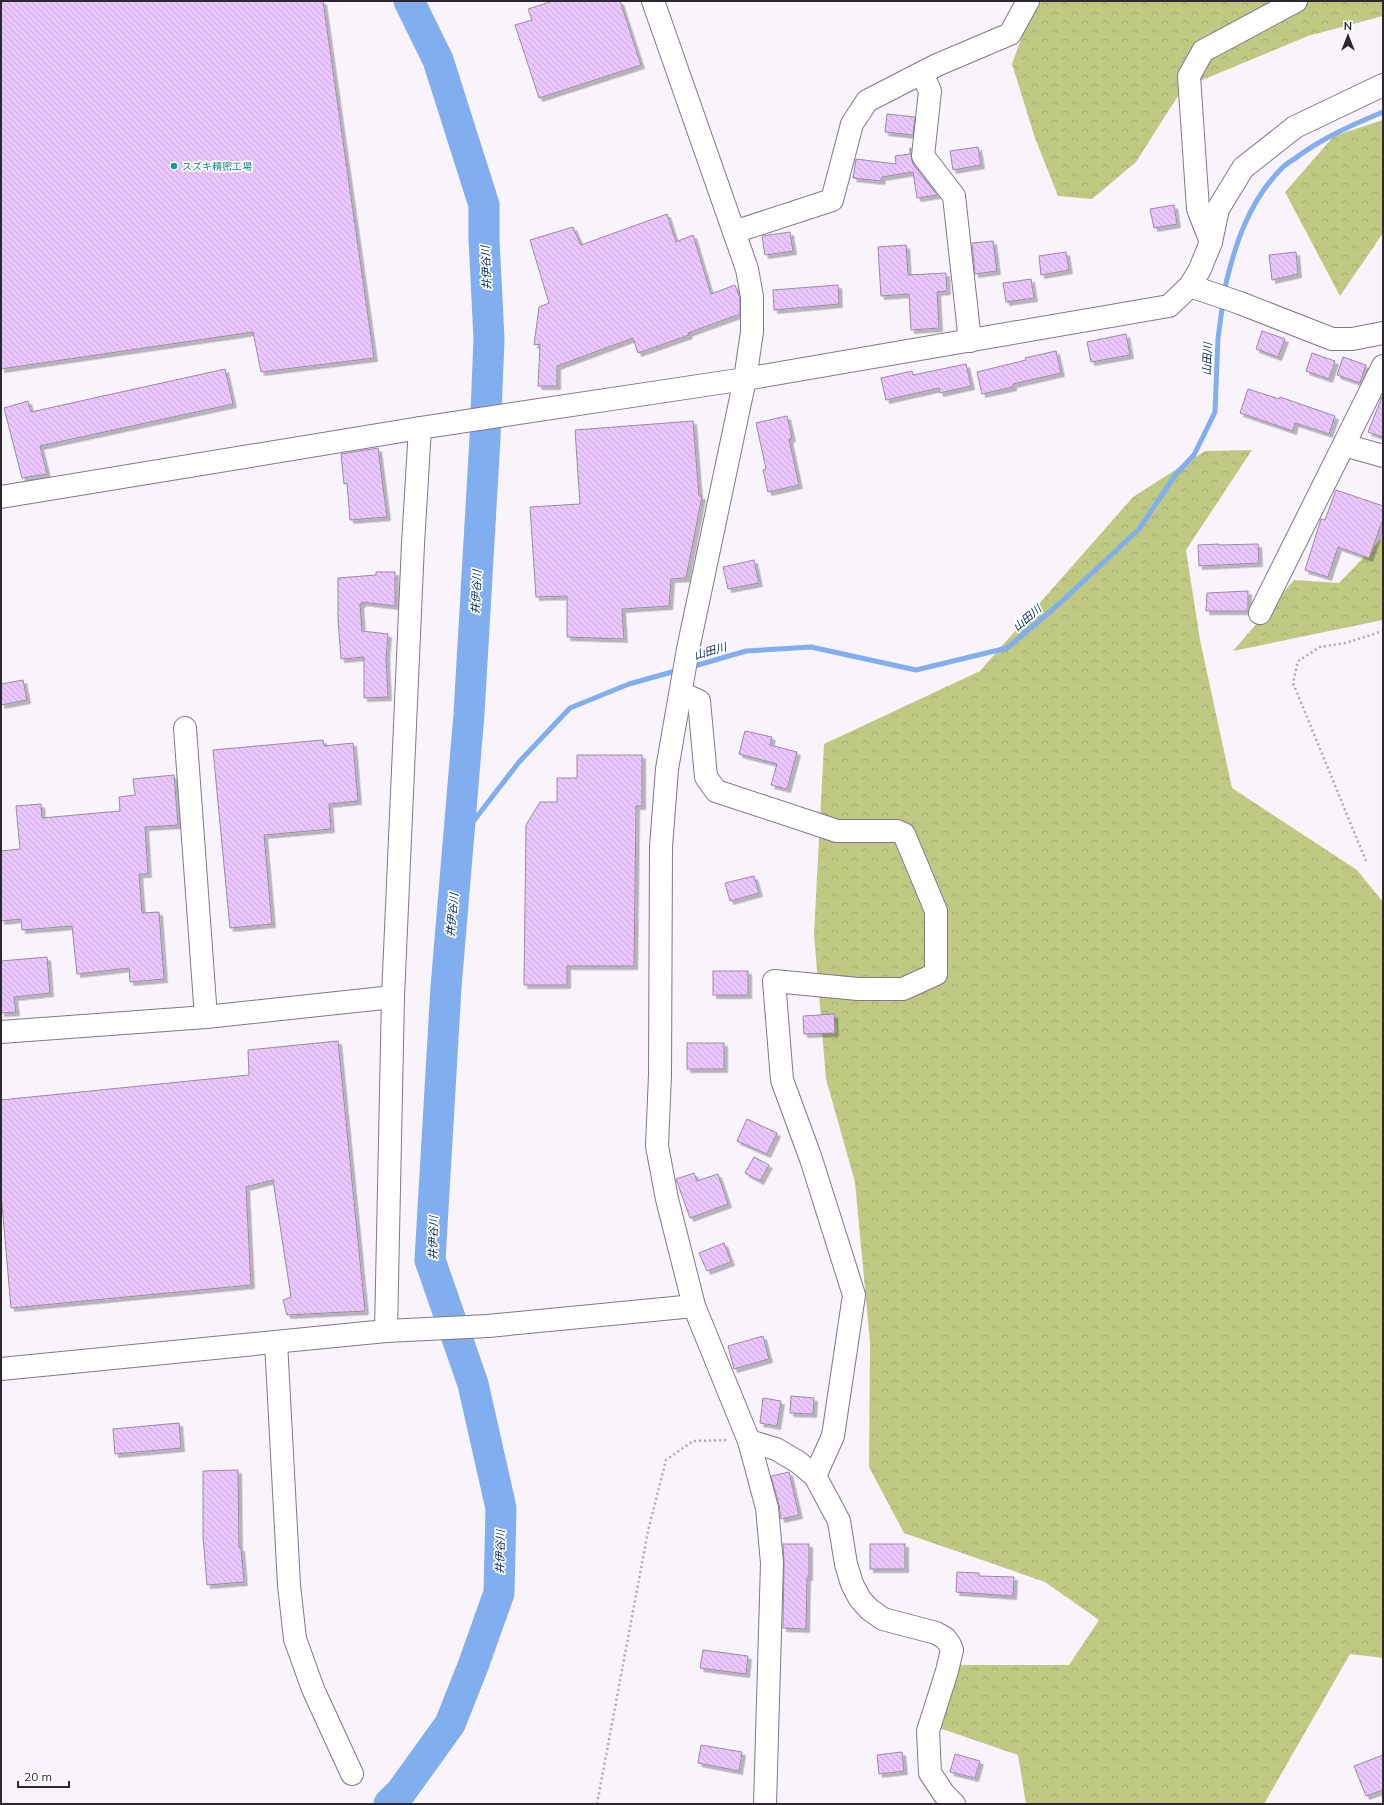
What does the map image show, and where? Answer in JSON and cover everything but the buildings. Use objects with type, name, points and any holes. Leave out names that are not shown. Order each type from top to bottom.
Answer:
[{"type":"street","points":[[653,1],[747,269],[752,297],[752,332],[745,379],[688,649],[667,769],[661,847],[660,1075],[657,1146],[667,1198],[694,1306],[749,1441],[767,1508],[772,1563],[764,1804]]},
{"type":"street","points":[[734,232],[832,200],[852,124],[867,101],[922,73],[1010,34],[1028,1]]},
{"type":"street","points":[[1210,242],[1198,209],[1189,76],[1203,51],[1296,1]]},
{"type":"street","points":[[922,73],[930,91],[923,156],[954,196],[970,341]]},
{"type":"street","points":[[1,497],[444,424],[745,379],[1169,306],[1197,288],[1200,269],[1210,242],[1218,209],[1243,168],[1295,127],[1383,85]]},
{"type":"street","points":[[1197,288],[1332,339],[1352,339],[1383,333]]},
{"type":"street","points":[[1260,614],[1383,366]]},
{"type":"street","points":[[395,1331],[393,997],[420,428]]},
{"type":"street","points":[[1344,445],[1383,456]]},
{"type":"street","points":[[682,688],[699,701],[706,777],[716,791],[837,831],[897,831],[904,834],[936,911],[936,974],[903,989],[858,989],[774,981],[782,1080],[811,1159],[854,1295],[833,1436],[815,1476]]},
{"type":"street","points":[[186,728],[206,1017]]},
{"type":"street","points":[[1,1032],[206,1017],[393,997]]},
{"type":"street","points":[[1,1369],[395,1331],[488,1326],[694,1306]]},
{"type":"street","points":[[276,1342],[289,1585],[295,1639],[313,1689],[352,1774]]},
{"type":"street","points":[[749,1441],[776,1449],[798,1462],[815,1476],[839,1521],[846,1564],[860,1599],[883,1619],[936,1633],[945,1638],[950,1645],[952,1650],[947,1671],[928,1731],[930,1772],[944,1794],[954,1804]]},
{"type":"path","points":[[1366,860],[1294,683],[1298,661],[1320,647],[1346,643],[1383,631]]},
{"type":"path","points":[[597,1804],[648,1531],[666,1460],[693,1441],[733,1439],[749,1441]]},
{"type":"green space","points":[[1035,1],[1383,1],[1383,16],[1308,36],[1183,88],[1136,162],[1092,199],[1058,196],[1035,138],[1012,64]]},
{"type":"green space","points":[[1383,120],[1383,233],[1340,296],[1285,192],[1334,136]]},
{"type":"green space","points":[[1252,450],[1186,550],[1200,640],[1232,788],[1357,870],[1383,902],[1383,1658],[1350,1654],[1264,1804],[1026,1804],[1018,1755],[939,1728],[960,1665],[1069,1665],[1099,1620],[1045,1582],[904,1533],[869,1467],[870,1342],[855,1182],[826,1079],[814,934],[824,744],[980,671],[1133,497],[1205,451]]},
{"type":"green space","points":[[1383,537],[1383,620],[1233,651],[1294,580],[1339,583]]},
{"type":"waterway","name":"井伊谷川","points":[[389,1804],[401,1792],[450,1724],[473,1666],[499,1593],[501,1508],[473,1384],[430,1260],[446,987],[469,714],[485,438],[489,339],[484,239],[484,205],[438,60],[409,1]]},
{"type":"waterway","name":"山田川","points":[[1224,292],[1232,258],[1244,226],[1251,210],[1270,181],[1284,166],[1311,148],[1341,131],[1383,112]]},
{"type":"waterway","name":"山田川","points":[[691,667],[746,651],[811,647],[916,670],[1007,648],[1059,604],[1139,529],[1176,474],[1194,455],[1215,412],[1218,338],[1223,302]]},
{"type":"waterway","name":"山田川","points":[[459,840],[519,762],[570,708],[629,684],[679,670]]},
{"type":"place","name":"スズキ精密工場","points":[[174,166]]}]
